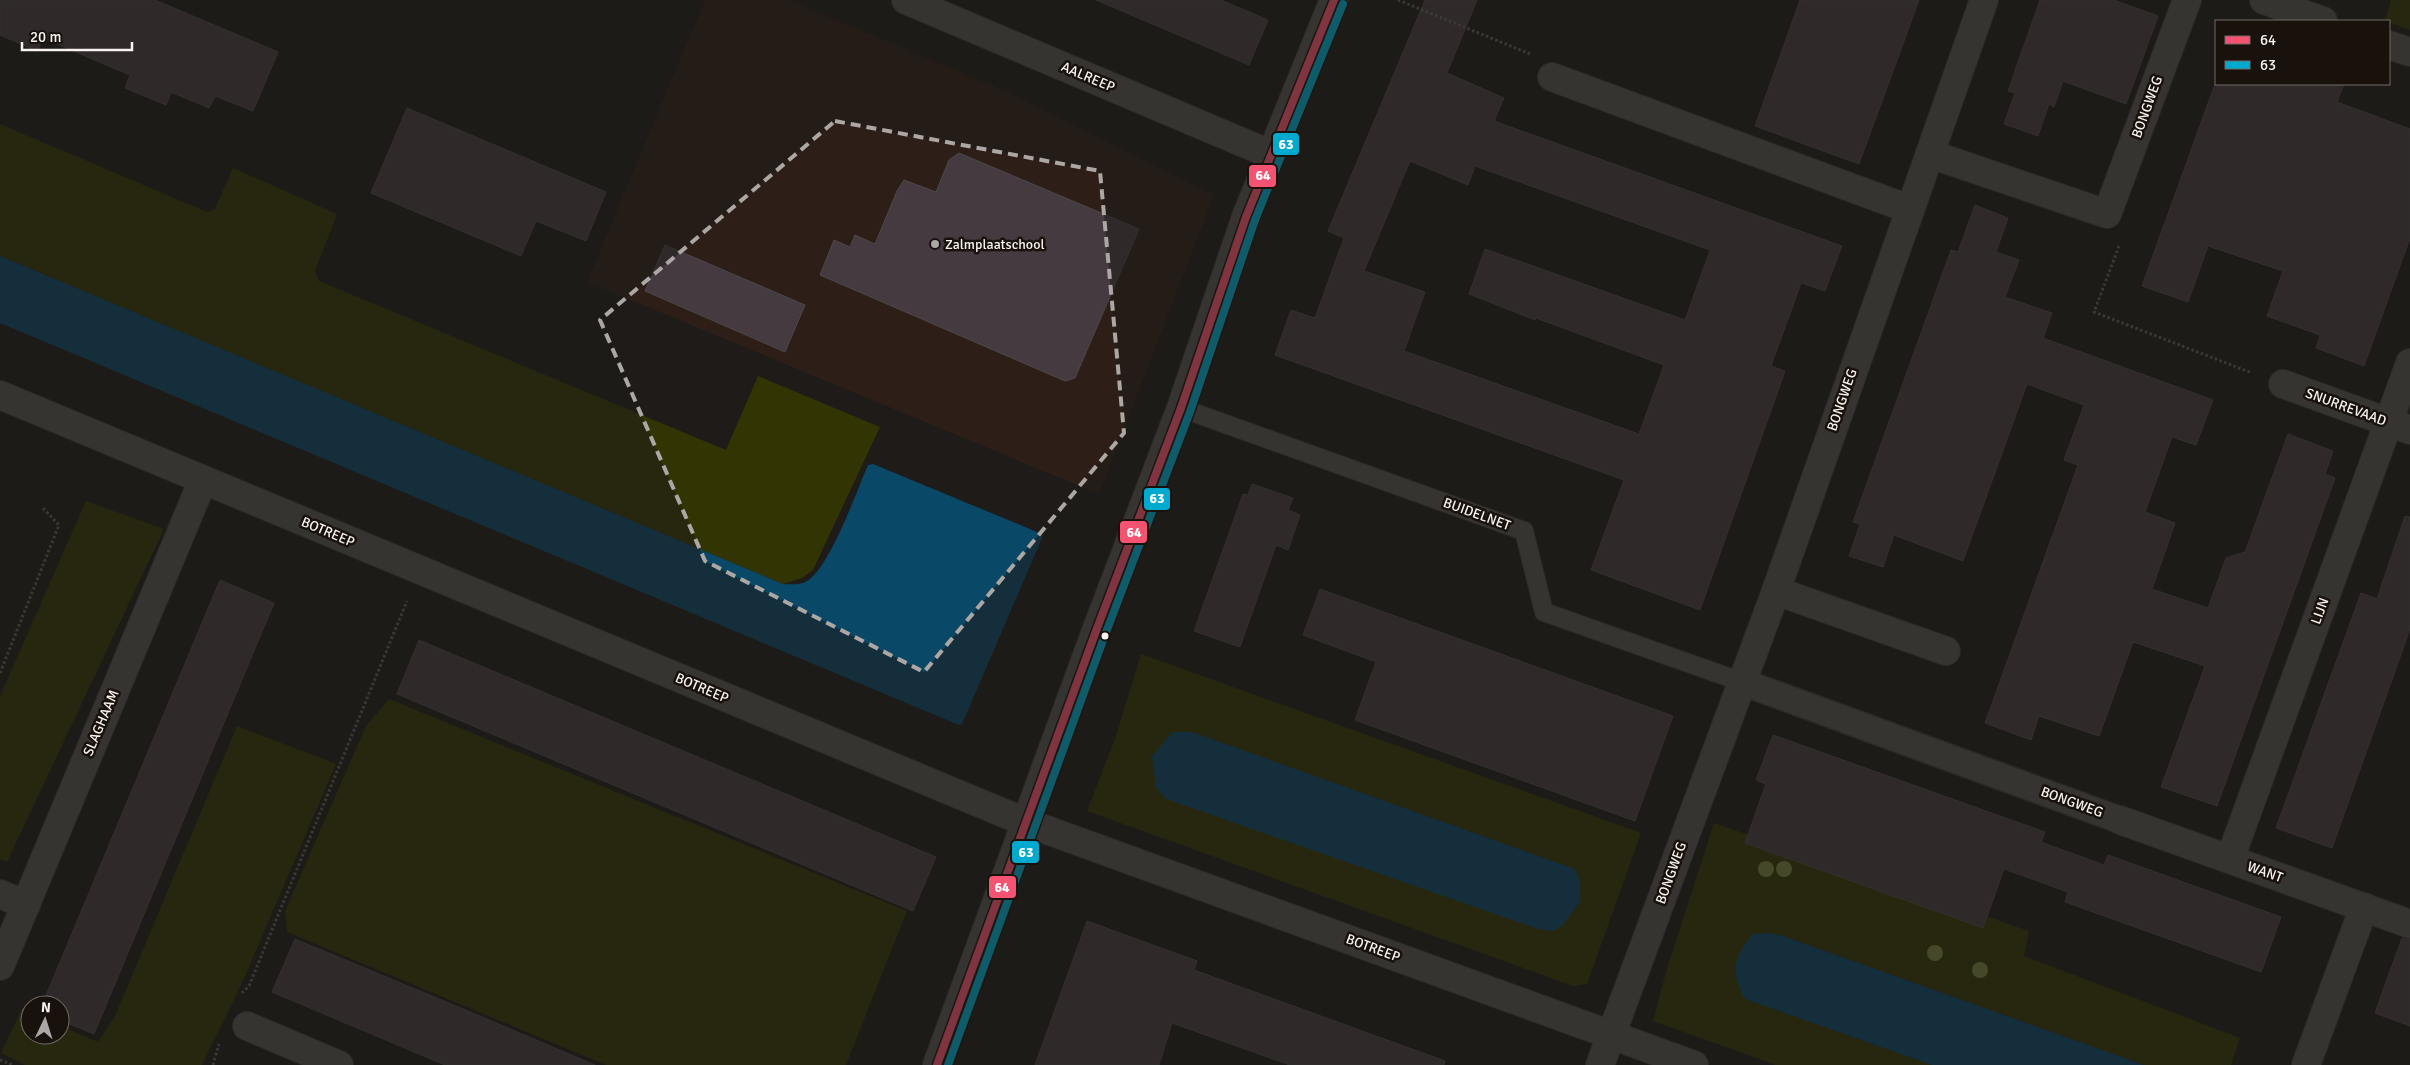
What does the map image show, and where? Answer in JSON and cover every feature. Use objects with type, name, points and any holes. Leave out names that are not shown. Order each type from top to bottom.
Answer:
[{"type":"street","name":"AALREEP","points":[[906,0],[945,7],[1270,154]]},
{"type":"street","points":[[937,1065],[1181,408],[1246,217],[1334,0]]},
{"type":"street","name":"BONGWEG","points":[[1600,1065],[1776,591],[1984,0]]},
{"type":"street","name":"BONGWEG","points":[[2107,214],[2187,0]]},
{"type":"street","points":[[2264,0],[2320,20]]},
{"type":"street","points":[[2390,45],[2410,52]]},
{"type":"street","points":[[1552,77],[1909,209]]},
{"type":"street","points":[[1930,154],[2107,214]]},
{"type":"street","name":"LIJN","points":[[2230,860],[2399,426],[2410,363]]},
{"type":"street","name":"SNURREVAAD","points":[[2283,384],[2399,426]]},
{"type":"street","name":"BOTREEP","points":[[0,395],[1026,822],[1694,1065]]},
{"type":"street","name":"SLAGHAAM","points":[[0,966],[203,480]]},
{"type":"street","points":[[1776,591],[1946,652]]},
{"type":"street","name":"BONGWEG","points":[[1742,682],[2120,820]]},
{"type":"street","name":"WANT","points":[[2120,820],[2410,924]]},
{"type":"street","points":[[0,894],[26,904]]},
{"type":"street","points":[[2306,1065],[2364,908]]},
{"type":"street","points":[[248,1026],[339,1065]]},
{"type":"lane","name":"BUIDELNET","points":[[1181,408],[1524,531],[1544,612],[1742,682]]},
{"type":"path","points":[[1398,0],[1531,54],[1552,77]]},
{"type":"path","points":[[2107,214],[2121,239],[2094,312],[2283,384]]},
{"type":"path","points":[[0,673],[59,525],[42,507]]},
{"type":"path","points":[[237,998],[250,986],[420,570]]},
{"type":"path","points":[[213,1065],[220,1039]]},
{"type":"path","points":[[0,1060],[13,1065]]},
{"type":"highlighted area","points":[[835,121],[1100,171],[1124,433],[924,672],[705,561],[600,320]]},
{"type":"shaded area","points":[[705,0],[788,0],[1010,93],[1214,195],[1099,494],[587,282]]},
{"type":"shaded area","points":[[2391,0],[2410,0],[2410,30],[2390,23],[2390,20],[2385,20]]},
{"type":"shaded area","points":[[0,124],[207,212],[215,209],[233,168],[337,214],[315,271],[319,281],[726,450],[758,376],[880,427],[813,570],[802,578],[783,584],[0,256]]},
{"type":"shaded area","points":[[86,501],[164,529],[7,862],[0,859],[0,696]]},
{"type":"shaded area","points":[[1141,654],[1641,833],[1587,984],[1573,986],[1087,811],[1115,739]],"holes":[[[1192,732],[1575,869],[1580,881]]]},
{"type":"shaded area","points":[[389,699],[907,911],[846,1065],[606,1065],[287,932],[285,911],[366,726]]},
{"type":"shaded area","points":[[237,726],[336,764],[242,983],[202,1065],[25,1065],[1,1053],[20,1013],[20,1045],[70,1045],[70,1030],[98,1042],[115,1016]]},
{"type":"shaded area","points":[[1714,823],[2029,931],[2024,956],[2240,1038],[2231,1065],[2144,1065],[1783,936],[1745,999],[1932,1065],[1776,1065],[1653,1021],[1666,972]]},
{"type":"water","points":[[0,256],[783,584],[803,583],[812,577],[822,565],[840,531],[868,465],[873,464],[1042,534],[1042,538],[962,724],[959,725],[0,323]]},
{"type":"water","points":[[1173,732],[1192,732],[1575,869],[1580,881],[1580,902],[1563,925],[1553,931],[1538,929],[1166,799],[1156,788],[1152,756]]},
{"type":"water","points":[[1768,933],[1783,936],[2144,1065],[1932,1065],[1745,999],[1737,981],[1736,965],[1738,957],[1753,934]]},
{"type":"building","points":[[0,0],[155,0],[278,52],[253,111],[215,96],[209,108],[171,92],[166,105],[125,88],[130,75],[43,38],[37,51],[0,35]]},
{"type":"building","points":[[1096,0],[1221,0],[1268,20],[1249,65]]},
{"type":"building","points":[[1425,0],[1477,0],[1447,73],[1504,98],[1494,121],[1842,246],[1825,291],[1801,283],[1771,366],[1785,371],[1700,610],[1591,570],[1624,480],[1275,355],[1291,310],[1315,318],[1344,238],[1328,231]],"holes":[[[1410,161],[1468,185],[1475,166],[1710,250],[1685,320],[1485,249],[1469,294],[1535,320],[1536,318],[1664,365],[1639,434],[1404,351],[1425,292],[1364,271]]]},
{"type":"building","points":[[1800,0],[1919,0],[1859,164],[1755,126]]},
{"type":"building","points":[[2040,0],[2114,0],[2158,16],[2126,104],[2063,81],[2054,107],[2049,104],[2038,136],[2004,124],[2015,93],[2008,91]]},
{"type":"building","points":[[2215,84],[2344,85],[2337,102],[2410,129],[2410,238],[2364,366],[2316,348],[2320,335],[2267,316],[2283,271],[2208,246],[2188,302],[2142,286]]},
{"type":"building","points":[[407,108],[606,192],[586,241],[536,221],[521,256],[371,193]]},
{"type":"building","points":[[959,153],[1139,229],[1075,378],[1065,381],[820,275],[834,240],[850,247],[855,235],[875,244],[897,191],[904,180],[936,192],[949,160]]},
{"type":"building","points":[[1975,205],[2008,218],[1996,252],[2019,260],[2005,297],[2052,313],[2043,338],[2213,400],[2196,445],[2172,437],[2145,512],[2175,523],[2152,589],[2208,608],[2226,558],[2245,552],[2288,434],[2333,451],[2325,474],[2335,478],[2217,806],[2161,787],[2205,666],[2133,642],[2099,736],[2039,716],[2031,740],[1985,723],[2078,465],[2064,460],[2084,405],[2027,384],[1963,561],[1894,535],[1883,567],[1849,556],[1860,524],[1853,522],[1951,250],[1958,252]]},
{"type":"building","points":[[665,245],[805,305],[785,352],[645,291]]},
{"type":"building","points":[[1252,484],[1293,498],[1288,510],[1300,515],[1288,550],[1276,545],[1240,647],[1194,631],[1243,494],[1248,495]]},
{"type":"building","points":[[2405,516],[2410,517],[2410,629],[2332,848],[2276,828],[2361,593],[2377,599]]},
{"type":"building","points":[[220,580],[274,603],[94,1034],[70,1024],[70,995],[46,995]]},
{"type":"building","points":[[1320,589],[1673,716],[1635,821],[1355,720],[1376,662],[1303,635]]},
{"type":"building","points":[[419,640],[936,857],[913,911],[397,694]]},
{"type":"building","points":[[1773,735],[2045,832],[2041,842],[2104,865],[2108,855],[2281,917],[2261,972],[2065,902],[2068,892],[2004,869],[1983,928],[1745,843],[1766,784],[1756,780]]},
{"type":"building","points":[[1087,921],[1197,961],[1194,970],[1445,1061],[1444,1065],[1290,1065],[1172,1023],[1159,1065],[1035,1065]]},
{"type":"building","points":[[2402,938],[2410,939],[2410,1026],[2375,1013]]},
{"type":"building","points":[[295,939],[595,1065],[445,1065],[272,992]]},
{"type":"transit line","name":"64","points":[[937,1065],[1096,631],[1181,408],[1246,217],[1334,0]]},
{"type":"transit line","name":"63","points":[[948,1065],[1105,635],[1190,412],[1255,220],[1343,4]]},
{"type":"place","name":"Zalmplaatschool","points":[[935,244]]}]
